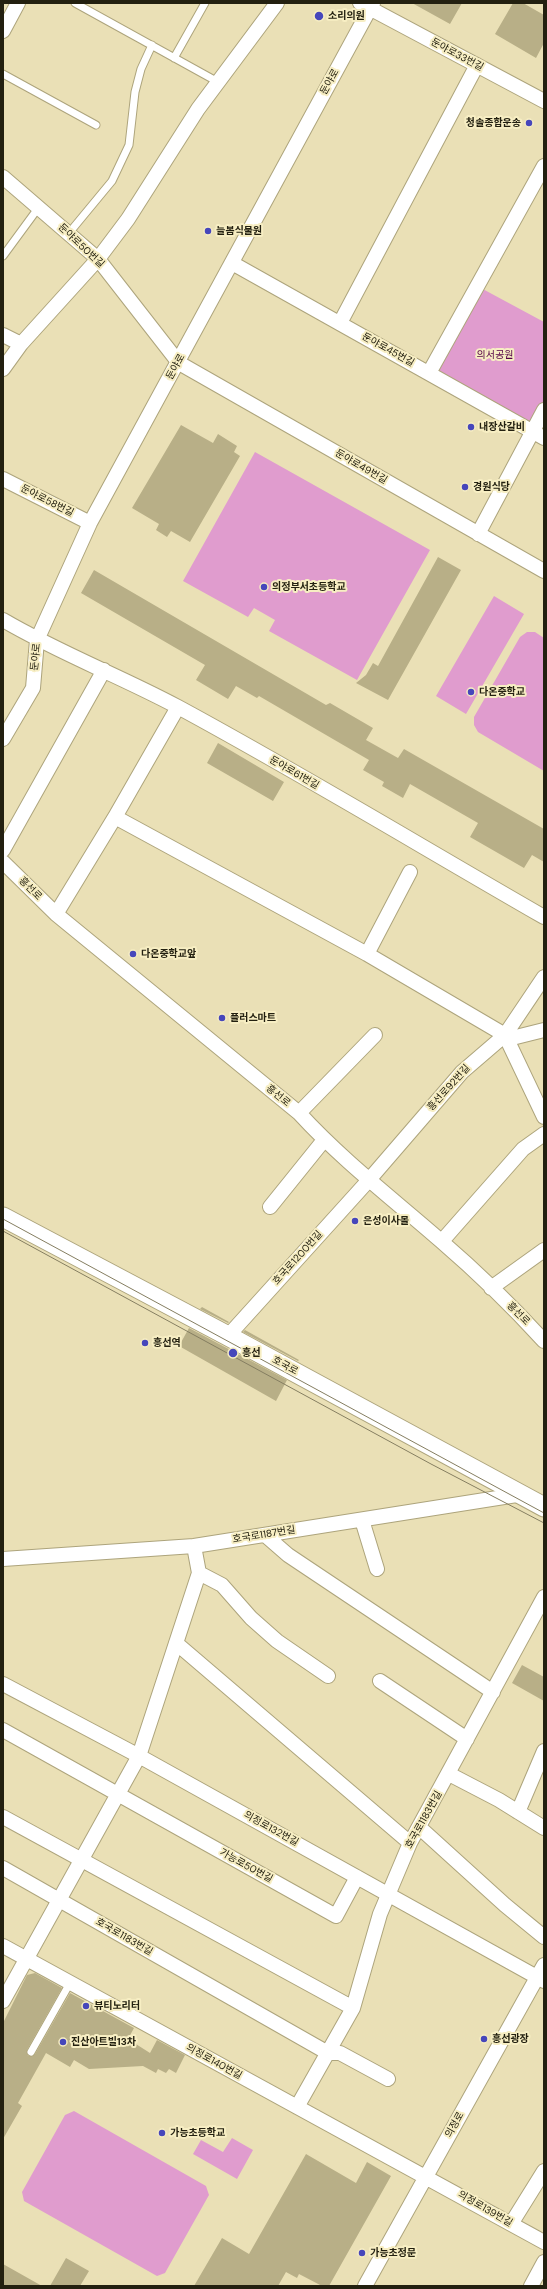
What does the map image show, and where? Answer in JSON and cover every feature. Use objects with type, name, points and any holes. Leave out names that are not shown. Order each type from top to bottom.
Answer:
[{"type":"street","points":[[3,31],[18,3]]},
{"type":"street","points":[[3,369],[21,344],[98,259],[128,219],[198,109],[277,3]]},
{"type":"street","name":"둔야로33번길","points":[[368,5],[544,101]]},
{"type":"street","name":"둔야로","points":[[3,738],[33,688],[37,640],[90,523],[179,363],[368,5]]},
{"type":"street","points":[[340,323],[477,65]]},
{"type":"street","points":[[429,373],[544,166]]},
{"type":"street","name":"둔야로50번길","points":[[3,177],[98,259],[179,363]]},
{"type":"street","name":"둔야로45번길","points":[[232,263],[538,435]]},
{"type":"street","points":[[3,335],[21,344]]},
{"type":"street","name":"둔야로49번길","points":[[179,363],[544,571]]},
{"type":"street","points":[[478,534],[538,435],[544,410]]},
{"type":"street","name":"둔야로58번길","points":[[3,479],[90,523]]},
{"type":"street","name":"둔야로61번길","points":[[3,620],[37,640],[104,670],[178,707],[544,917]]},
{"type":"street","points":[[3,850],[104,670]]},
{"type":"street","points":[[56,914],[115,817],[178,707]]},
{"type":"street","points":[[115,817],[367,954],[507,1037],[544,1117]]},
{"type":"street","name":"흥선로","points":[[3,862],[56,914],[299,1113],[324,1140],[368,1181],[442,1242],[544,1341]]},
{"type":"street","points":[[367,954],[410,872]]},
{"type":"street","name":"흥선로92번길","points":[[368,1181],[462,1072],[507,1037],[544,977]]},
{"type":"street","points":[[507,1037],[544,1030]]},
{"type":"street","points":[[299,1113],[374,1035]]},
{"type":"street","points":[[442,1242],[523,1150],[544,1134]]},
{"type":"street","points":[[270,1208],[324,1140]]},
{"type":"street","name":"호국로1200번길","points":[[228,1336],[368,1181]]},
{"type":"street","name":"호국로","points":[[3,1218],[228,1336],[544,1507]]},
{"type":"street","points":[[491,1288],[544,1250]]},
{"type":"street","name":"호국로1187번길","points":[[3,1559],[194,1546],[522,1494]]},
{"type":"street","points":[[362,1520],[377,1569]]},
{"type":"street","points":[[265,1535],[288,1555],[493,1692]]},
{"type":"street","points":[[5,1995],[139,1756],[199,1573],[194,1546]]},
{"type":"street","points":[[199,1573],[222,1585],[251,1618],[267,1632],[328,1676]]},
{"type":"street","name":"호국로1183번길","points":[[297,2107],[353,2008],[388,1894],[410,1843],[449,1774],[544,1597]]},
{"type":"street","points":[[176,1644],[410,1843]]},
{"type":"street","points":[[380,1681],[467,1739]]},
{"type":"street","name":"의정로132번길","points":[[3,1684],[139,1756],[540,1979]]},
{"type":"street","name":"가능로50번길","points":[[3,1730],[336,1916],[356,1877]]},
{"type":"street","points":[[518,1812],[544,1752]]},
{"type":"street","points":[[449,1774],[544,1828]]},
{"type":"street","points":[[3,1817],[353,2008]]},
{"type":"street","points":[[419,1827],[505,1905],[544,1937]]},
{"type":"street","name":"호국로1183번길","points":[[3,1868],[328,2053],[340,2053],[388,2079]]},
{"type":"street","name":"의정로140번길","points":[[3,1946],[426,2178]]},
{"type":"street","name":"의정로","points":[[365,2286],[540,1979],[544,1965]]},
{"type":"street","points":[[511,2224],[544,2171]]},
{"type":"street","name":"의정로139번길","points":[[426,2178],[544,2242]]},
{"type":"street","points":[[531,2286],[544,2262]]},
{"type":"lane","points":[[75,3],[218,82]]},
{"type":"lane","points":[[174,58],[205,3]]},
{"type":"lane","points":[[69,233],[112,180],[129,145],[135,92],[141,69],[152,45]]},
{"type":"lane","points":[[3,74],[96,125]]},
{"type":"lane","points":[[3,256],[39,207]]},
{"type":"lane","points":[[31,2052],[70,1983]]},
{"type":"green space","name":"의서공원","points":[[479,287],[544,322],[544,410],[532,432],[429,373]]},
{"type":"green space","points":[[255,452],[430,550],[357,680],[269,631],[275,620],[254,608],[248,617],[183,581]]},
{"type":"green space","points":[[494,596],[524,614],[466,714],[436,696]]},
{"type":"green space","points":[[527,632],[535,632],[544,638],[544,771],[478,732],[474,725],[474,717],[520,637]]},
{"type":"green space","points":[[74,2111],[206,2186],[209,2195],[165,2273],[157,2276],[24,2201],[22,2192],[65,2115]]},
{"type":"green space","points":[[232,2138],[253,2150],[237,2179],[193,2154],[201,2140],[223,2152]]},
{"type":"building","points":[[412,3],[462,3],[450,24]]},
{"type":"building","points":[[513,3],[523,3],[544,15],[544,43],[536,58],[495,34]]},
{"type":"building","points":[[181,425],[213,443],[218,434],[237,446],[234,452],[240,456],[190,542],[171,531],[167,537],[156,530],[159,524],[132,508]]},
{"type":"building","points":[[438,557],[461,570],[388,700],[356,683],[366,675],[373,663],[378,666]]},
{"type":"building","points":[[94,570],[326,705],[330,703],[373,728],[366,740],[398,758],[404,749],[544,829],[544,862],[532,855],[524,868],[470,837],[478,823],[410,784],[403,798],[382,786],[384,782],[363,770],[369,760],[259,696],[257,698],[236,686],[228,699],[196,680],[205,665],[81,593]]},
{"type":"building","points":[[218,743],[284,782],[273,801],[207,763]]},
{"type":"building","points":[[202,1307],[229,1322],[228,1323],[200,1309]]},
{"type":"building","points":[[189,1328],[287,1380],[276,1401],[179,1346]]},
{"type":"building","points":[[245,1330],[299,1360],[298,1361],[243,1332]]},
{"type":"building","points":[[522,1665],[544,1677],[544,1701],[512,1683]]},
{"type":"building","points":[[35,1973],[62,1988],[27,2050],[28,2056],[35,2054],[70,1993],[134,2028],[128,2039],[150,2053],[157,2040],[185,2055],[176,2073],[169,2069],[166,2073],[158,2069],[156,2073],[143,2066],[89,2069],[74,2060],[70,2067],[46,2053],[18,2103],[22,2106],[3,2139],[3,2023],[27,1975]]},
{"type":"building","points":[[306,2154],[356,2183],[367,2162],[391,2176],[329,2286],[322,2286],[299,2274],[297,2278],[286,2272],[278,2286],[194,2286],[222,2238],[249,2254]]},
{"type":"building","points":[[66,2258],[89,2271],[80,2286],[50,2286]]},
{"type":"building","points":[[3,2264],[42,2286],[3,2286]]},
{"type":"tram line","points":[[3,1219],[544,1513]]},
{"type":"tram line","points":[[3,1231],[431,1464],[544,1523]]},
{"type":"place","name":"소리의원","points":[[319,16]]},
{"type":"place","name":"청솔종합운송","points":[[529,123]]},
{"type":"place","name":"늘봄식물원","points":[[208,231]]},
{"type":"place","name":"내장산갈비","points":[[471,427]]},
{"type":"place","name":"경원식당","points":[[465,487]]},
{"type":"place","name":"의정부서초등학교","points":[[264,587]]},
{"type":"place","name":"다온중학교","points":[[471,692]]},
{"type":"place","name":"다온중학교앞","points":[[133,954]]},
{"type":"place","name":"플러스마트","points":[[222,1018]]},
{"type":"place","name":"은성이사몰","points":[[355,1221]]},
{"type":"place","name":"흥선역","points":[[145,1343]]},
{"type":"place","name":"흥선","points":[[233,1353]]},
{"type":"place","name":"뷰티노리터","points":[[86,2006]]},
{"type":"place","name":"흥선광장","points":[[484,2039]]},
{"type":"place","name":"진산아트빌13차","points":[[63,2042]]},
{"type":"place","name":"가능초등학교","points":[[162,2133]]},
{"type":"place","name":"가능초정문","points":[[362,2253]]}]
